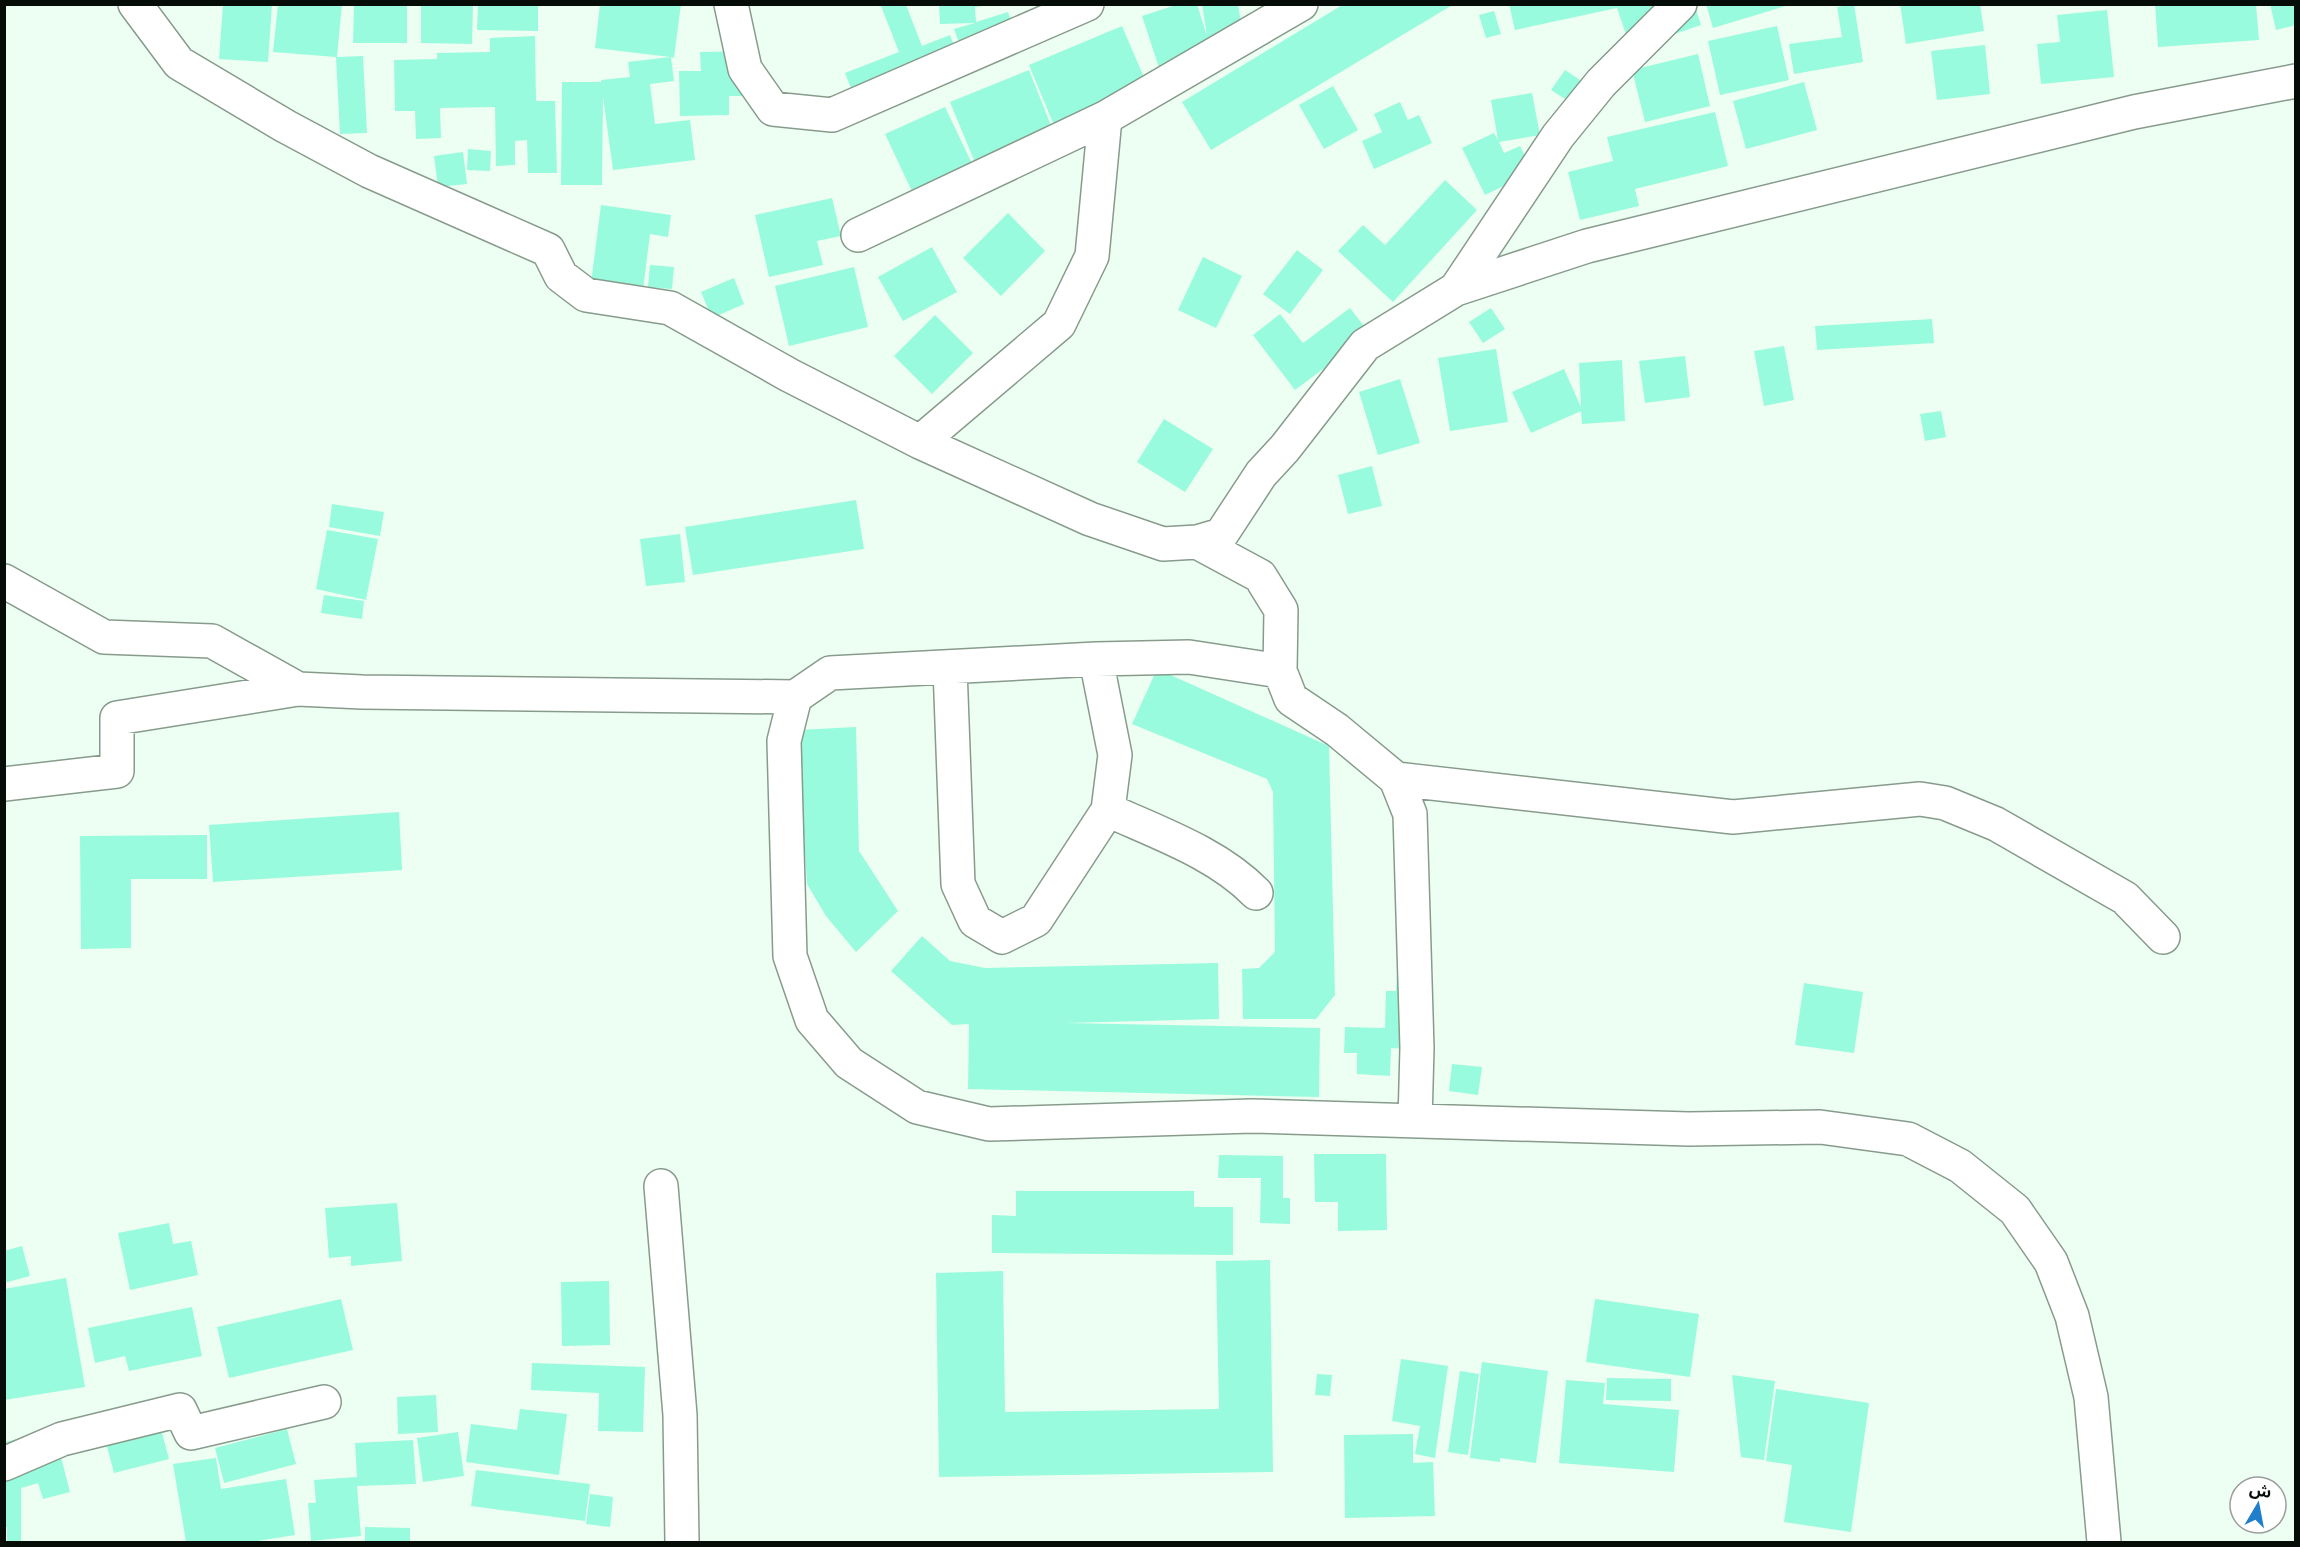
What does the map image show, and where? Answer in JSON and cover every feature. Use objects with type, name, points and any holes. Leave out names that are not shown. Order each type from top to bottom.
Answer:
[{"type":"street","points":[[135,4],[179,63],[285,126],[369,171],[548,250],[561,276],[586,296],[670,308],[789,375],[920,442],[1090,519],[1162,544],[1197,542],[1221,535],[1261,474],[1285,448],[1365,345],[1456,289],[1587,246],[2134,112],[2295,81]]},
{"type":"street","points":[[731,4],[745,69],[773,110],[832,115],[1087,4]]},
{"type":"street","points":[[858,236],[1105,118],[1301,4]]},
{"type":"street","points":[[1456,289],[1558,136],[1601,83],[1680,4]]},
{"type":"street","points":[[920,442],[1059,324],[1092,256],[1105,118]]},
{"type":"street","points":[[1197,542],[1260,576],[1281,610],[1280,671],[1291,699],[1337,730],[1396,779],[1410,814],[1417,1048],[1415,1121]]},
{"type":"street","points":[[4,581],[104,637],[212,641],[298,689]]},
{"type":"street","points":[[4,784],[117,771],[117,718],[298,689],[362,692],[795,697],[830,673],[1096,659],[1189,657],[1280,671]]},
{"type":"street","points":[[950,668],[958,884],[975,921],[1002,937],[1036,920],[1108,810],[1115,755],[1096,659]]},
{"type":"street","points":[[795,697],[784,741],[790,956],[812,1020],[849,1063],[917,1107],[989,1124],[1252,1116],[1689,1129],[1820,1127],[1908,1139],[1960,1166],[2015,1210],[2051,1262],[2072,1316],[2091,1397],[2104,1542]]},
{"type":"street","points":[[1396,779],[1733,817],[1920,799],[1945,803],[1996,824],[2125,898],[2163,937]]},
{"type":"street","points":[[1108,810],[1197,851],[1239,875],[1256,893]]},
{"type":"street","points":[[661,1186],[680,1415],[681,1542]]},
{"type":"street","points":[[4,1464],[62,1439],[180,1410],[191,1433],[324,1402]]},
{"type":"building","points":[[223,4],[272,4],[268,62],[219,59]]},
{"type":"building","points":[[278,4],[342,4],[337,57],[363,56],[367,133],[340,134],[336,57],[273,52]]},
{"type":"building","points":[[354,4],[407,4],[407,43],[353,43]]},
{"type":"building","points":[[421,4],[473,4],[472,44],[421,43]]},
{"type":"building","points":[[478,4],[538,4],[538,31],[477,30]]},
{"type":"building","points":[[600,4],[681,4],[674,58],[671,57],[674,81],[650,84],[655,124],[690,120],[695,160],[613,170],[603,97],[602,185],[561,185],[562,82],[601,82],[601,80],[630,77],[628,62],[670,57],[595,48]]},
{"type":"building","points":[[939,4],[984,4],[984,6],[975,7],[976,22],[1008,12],[1017,39],[964,57],[954,29],[975,23],[940,24]]},
{"type":"building","points":[[1179,4],[1197,4],[1207,36],[1202,4],[1238,4],[1243,36],[1161,74],[1142,16]]},
{"type":"building","points":[[1344,4],[1454,4],[1211,150],[1182,102]]},
{"type":"building","points":[[1509,4],[1694,4],[1701,25],[1631,49],[1617,8],[1515,30]]},
{"type":"building","points":[[1706,4],[1789,4],[1789,5],[1713,28]]},
{"type":"building","points":[[1854,4],[1863,62],[1794,74],[1789,44],[1842,37],[1837,7]]},
{"type":"building","points":[[1900,4],[1980,4],[1984,31],[1906,44]]},
{"type":"building","points":[[2155,4],[2256,4],[2259,40],[2158,47]]},
{"type":"building","points":[[2270,4],[2296,4],[2296,25],[2276,30]]},
{"type":"building","points":[[906,5],[922,46],[950,35],[960,60],[856,101],[845,73],[899,52],[881,6]]},
{"type":"building","points":[[2107,10],[2114,77],[2041,84],[2037,44],[2060,42],[2057,15]]},
{"type":"building","points":[[1494,11],[1501,34],[1486,38],[1479,15]]},
{"type":"building","points":[[1122,26],[1152,96],[1058,135],[1029,65]]},
{"type":"building","points":[[1777,26],[1789,80],[1720,95],[1708,41]]},
{"type":"building","points":[[535,36],[536,101],[555,101],[557,173],[528,173],[527,140],[515,141],[515,165],[496,166],[495,107],[440,108],[441,138],[416,139],[415,111],[395,111],[394,60],[437,59],[437,53],[490,52],[490,38]]},
{"type":"building","points":[[1985,45],[1990,94],[1937,100],[1931,51]]},
{"type":"building","points":[[747,51],[748,96],[729,96],[729,115],[680,116],[679,71],[701,71],[700,52]]},
{"type":"building","points":[[1698,54],[1710,106],[1645,122],[1632,70]]},
{"type":"building","points":[[1029,70],[1056,138],[978,170],[950,102]]},
{"type":"building","points":[[1565,70],[1583,82],[1570,102],[1551,90]]},
{"type":"building","points":[[1804,82],[1817,130],[1746,149],[1733,101]]},
{"type":"building","points":[[1333,86],[1358,130],[1324,149],[1299,105]]},
{"type":"building","points":[[1532,93],[1540,135],[1499,142],[1504,153],[1520,146],[1533,172],[1485,195],[1462,148],[1494,133],[1498,140],[1491,100]]},
{"type":"building","points":[[1400,102],[1408,120],[1419,115],[1432,143],[1374,169],[1362,141],[1382,132],[1374,114]]},
{"type":"building","points":[[945,107],[977,174],[917,202],[885,134]]},
{"type":"building","points":[[1715,112],[1728,166],[1635,189],[1639,206],[1580,220],[1568,172],[1613,161],[1607,137]]},
{"type":"building","points":[[468,149],[491,151],[490,171],[467,170]]},
{"type":"building","points":[[463,152],[467,184],[438,187],[434,156]]},
{"type":"building","points":[[1445,180],[1477,210],[1393,302],[1338,251],[1363,225],[1385,245]]},
{"type":"building","points":[[832,198],[841,236],[817,241],[823,265],[769,277],[755,215]]},
{"type":"building","points":[[601,205],[671,215],[668,237],[650,234],[643,290],[591,283]]},
{"type":"building","points":[[1008,213],[1045,251],[1001,296],[963,258]]},
{"type":"building","points":[[932,247],[957,292],[903,321],[878,277]]},
{"type":"building","points":[[1297,250],[1323,270],[1290,314],[1263,294]]},
{"type":"building","points":[[1203,257],[1242,276],[1216,328],[1178,310]]},
{"type":"building","points":[[650,265],[674,267],[672,289],[648,287]]},
{"type":"building","points":[[854,267],[868,327],[789,346],[775,286]]},
{"type":"building","points":[[734,278],[744,304],[712,318],[701,292]]},
{"type":"building","points":[[1350,308],[1370,334],[1295,390],[1253,335],[1280,314],[1303,343]]},
{"type":"building","points":[[1491,308],[1505,329],[1483,343],[1469,322]]},
{"type":"building","points":[[935,315],[973,353],[932,394],[894,356]]},
{"type":"building","points":[[1932,319],[1934,343],[1817,350],[1815,326]]},
{"type":"building","points":[[1784,346],[1794,400],[1764,406],[1754,351]]},
{"type":"building","points":[[1496,349],[1508,422],[1450,431],[1438,358]]},
{"type":"building","points":[[1685,356],[1690,397],[1645,403],[1639,361]]},
{"type":"building","points":[[1622,360],[1625,421],[1582,424],[1581,411],[1531,433],[1512,392],[1564,369],[1581,407],[1579,363]]},
{"type":"building","points":[[1400,379],[1420,443],[1378,455],[1359,392]]},
{"type":"building","points":[[1941,411],[1946,437],[1925,441],[1920,414]]},
{"type":"building","points":[[1164,419],[1213,449],[1185,492],[1137,462]]},
{"type":"building","points":[[1372,466],[1382,506],[1348,514],[1338,475]]},
{"type":"building","points":[[856,500],[864,549],[693,575],[685,527]]},
{"type":"building","points":[[332,504],[384,512],[380,536],[329,527]]},
{"type":"building","points":[[327,530],[378,539],[366,600],[316,589]]},
{"type":"building","points":[[680,534],[685,582],[646,586],[640,539]]},
{"type":"building","points":[[324,595],[364,601],[362,619],[321,613]]},
{"type":"building","points":[[1157,669],[1329,746],[1335,995],[1316,1019],[1243,1019],[1242,969],[1259,968],[1275,952],[1273,792],[1267,779],[1132,724]]},
{"type":"building","points":[[856,727],[859,851],[898,911],[856,952],[826,916],[807,884],[797,730]]},
{"type":"building","points":[[399,812],[402,870],[213,882],[209,825]]},
{"type":"building","points":[[207,835],[207,879],[131,879],[131,948],[81,949],[80,836]]},
{"type":"building","points":[[922,936],[950,961],[985,968],[1218,963],[1219,1019],[1066,1023],[1320,1028],[1319,1097],[968,1089],[969,1024],[952,1025],[891,971]]},
{"type":"building","points":[[1397,972],[1424,973],[1422,1050],[1391,1048],[1390,1076],[1357,1074],[1357,1053],[1344,1053],[1345,1027],[1385,1028],[1386,991],[1396,991]]},
{"type":"building","points":[[1804,983],[1863,992],[1854,1053],[1795,1045]]},
{"type":"building","points":[[1452,1064],[1482,1067],[1478,1095],[1449,1091]]},
{"type":"building","points":[[1314,1154],[1386,1154],[1387,1230],[1338,1231],[1338,1202],[1315,1202]]},
{"type":"building","points":[[1219,1155],[1283,1156],[1283,1198],[1290,1198],[1290,1224],[1260,1223],[1261,1178],[1218,1178]]},
{"type":"building","points":[[1016,1191],[1194,1191],[1194,1207],[1233,1207],[1233,1255],[992,1253],[992,1215],[1016,1216]]},
{"type":"building","points":[[397,1203],[402,1261],[351,1266],[351,1256],[329,1258],[325,1208]]},
{"type":"building","points":[[169,1223],[173,1244],[191,1241],[198,1275],[130,1290],[118,1233]]},
{"type":"building","points":[[22,1246],[30,1276],[4,1283],[4,1251]]},
{"type":"building","points":[[1270,1260],[1273,1472],[939,1477],[936,1273],[1003,1271],[1005,1412],[1219,1409],[1216,1261]]},
{"type":"building","points":[[66,1278],[85,1387],[4,1400],[4,1289]]},
{"type":"building","points":[[609,1281],[610,1345],[562,1346],[561,1282]]},
{"type":"building","points":[[341,1299],[353,1350],[229,1378],[217,1327]]},
{"type":"building","points":[[1595,1299],[1699,1314],[1690,1377],[1586,1362]]},
{"type":"building","points":[[192,1307],[202,1356],[129,1371],[125,1356],[95,1363],[88,1328]]},
{"type":"building","points":[[1401,1359],[1448,1366],[1435,1458],[1415,1454],[1420,1426],[1392,1421]]},
{"type":"building","points":[[1482,1362],[1548,1371],[1536,1463],[1500,1458],[1500,1462],[1470,1458]]},
{"type":"building","points":[[532,1363],[645,1367],[643,1432],[598,1431],[599,1393],[531,1390]]},
{"type":"building","points":[[1460,1371],[1479,1374],[1468,1455],[1448,1452]]},
{"type":"building","points":[[1317,1374],[1332,1375],[1330,1396],[1315,1395]]},
{"type":"building","points":[[1732,1375],[1775,1381],[1764,1460],[1741,1457]]},
{"type":"building","points":[[1607,1378],[1671,1379],[1671,1401],[1606,1400]]},
{"type":"building","points":[[1566,1380],[1605,1383],[1603,1404],[1679,1410],[1674,1472],[1559,1463]]},
{"type":"building","points":[[1776,1389],[1869,1403],[1851,1532],[1784,1522],[1792,1465],[1766,1461]]},
{"type":"building","points":[[184,1394],[192,1425],[162,1433],[169,1459],[114,1473],[99,1416]]},
{"type":"building","points":[[436,1395],[438,1432],[398,1434],[397,1397]]},
{"type":"building","points":[[520,1409],[567,1414],[559,1475],[466,1462],[471,1424],[517,1430]]},
{"type":"building","points":[[287,1429],[296,1464],[224,1483],[215,1448]]},
{"type":"building","points":[[54,1430],[70,1492],[43,1499],[38,1483],[21,1488],[21,1542],[7,1542],[7,1527],[4,1527],[4,1470],[13,1470],[5,1442]]},
{"type":"building","points":[[458,1432],[464,1476],[423,1482],[417,1438]]},
{"type":"building","points":[[1413,1434],[1413,1463],[1433,1462],[1435,1516],[1345,1518],[1344,1435]]},
{"type":"building","points":[[413,1440],[416,1484],[357,1486],[361,1536],[311,1541],[308,1503],[316,1503],[314,1480],[357,1477],[355,1443]]},
{"type":"building","points":[[216,1458],[221,1489],[286,1479],[295,1535],[250,1542],[186,1542],[173,1464]]},
{"type":"building","points":[[476,1470],[590,1484],[585,1521],[471,1506]]},
{"type":"building","points":[[590,1494],[613,1497],[610,1527],[586,1524]]},
{"type":"building","points":[[365,1527],[410,1528],[410,1542],[365,1542]]}]
